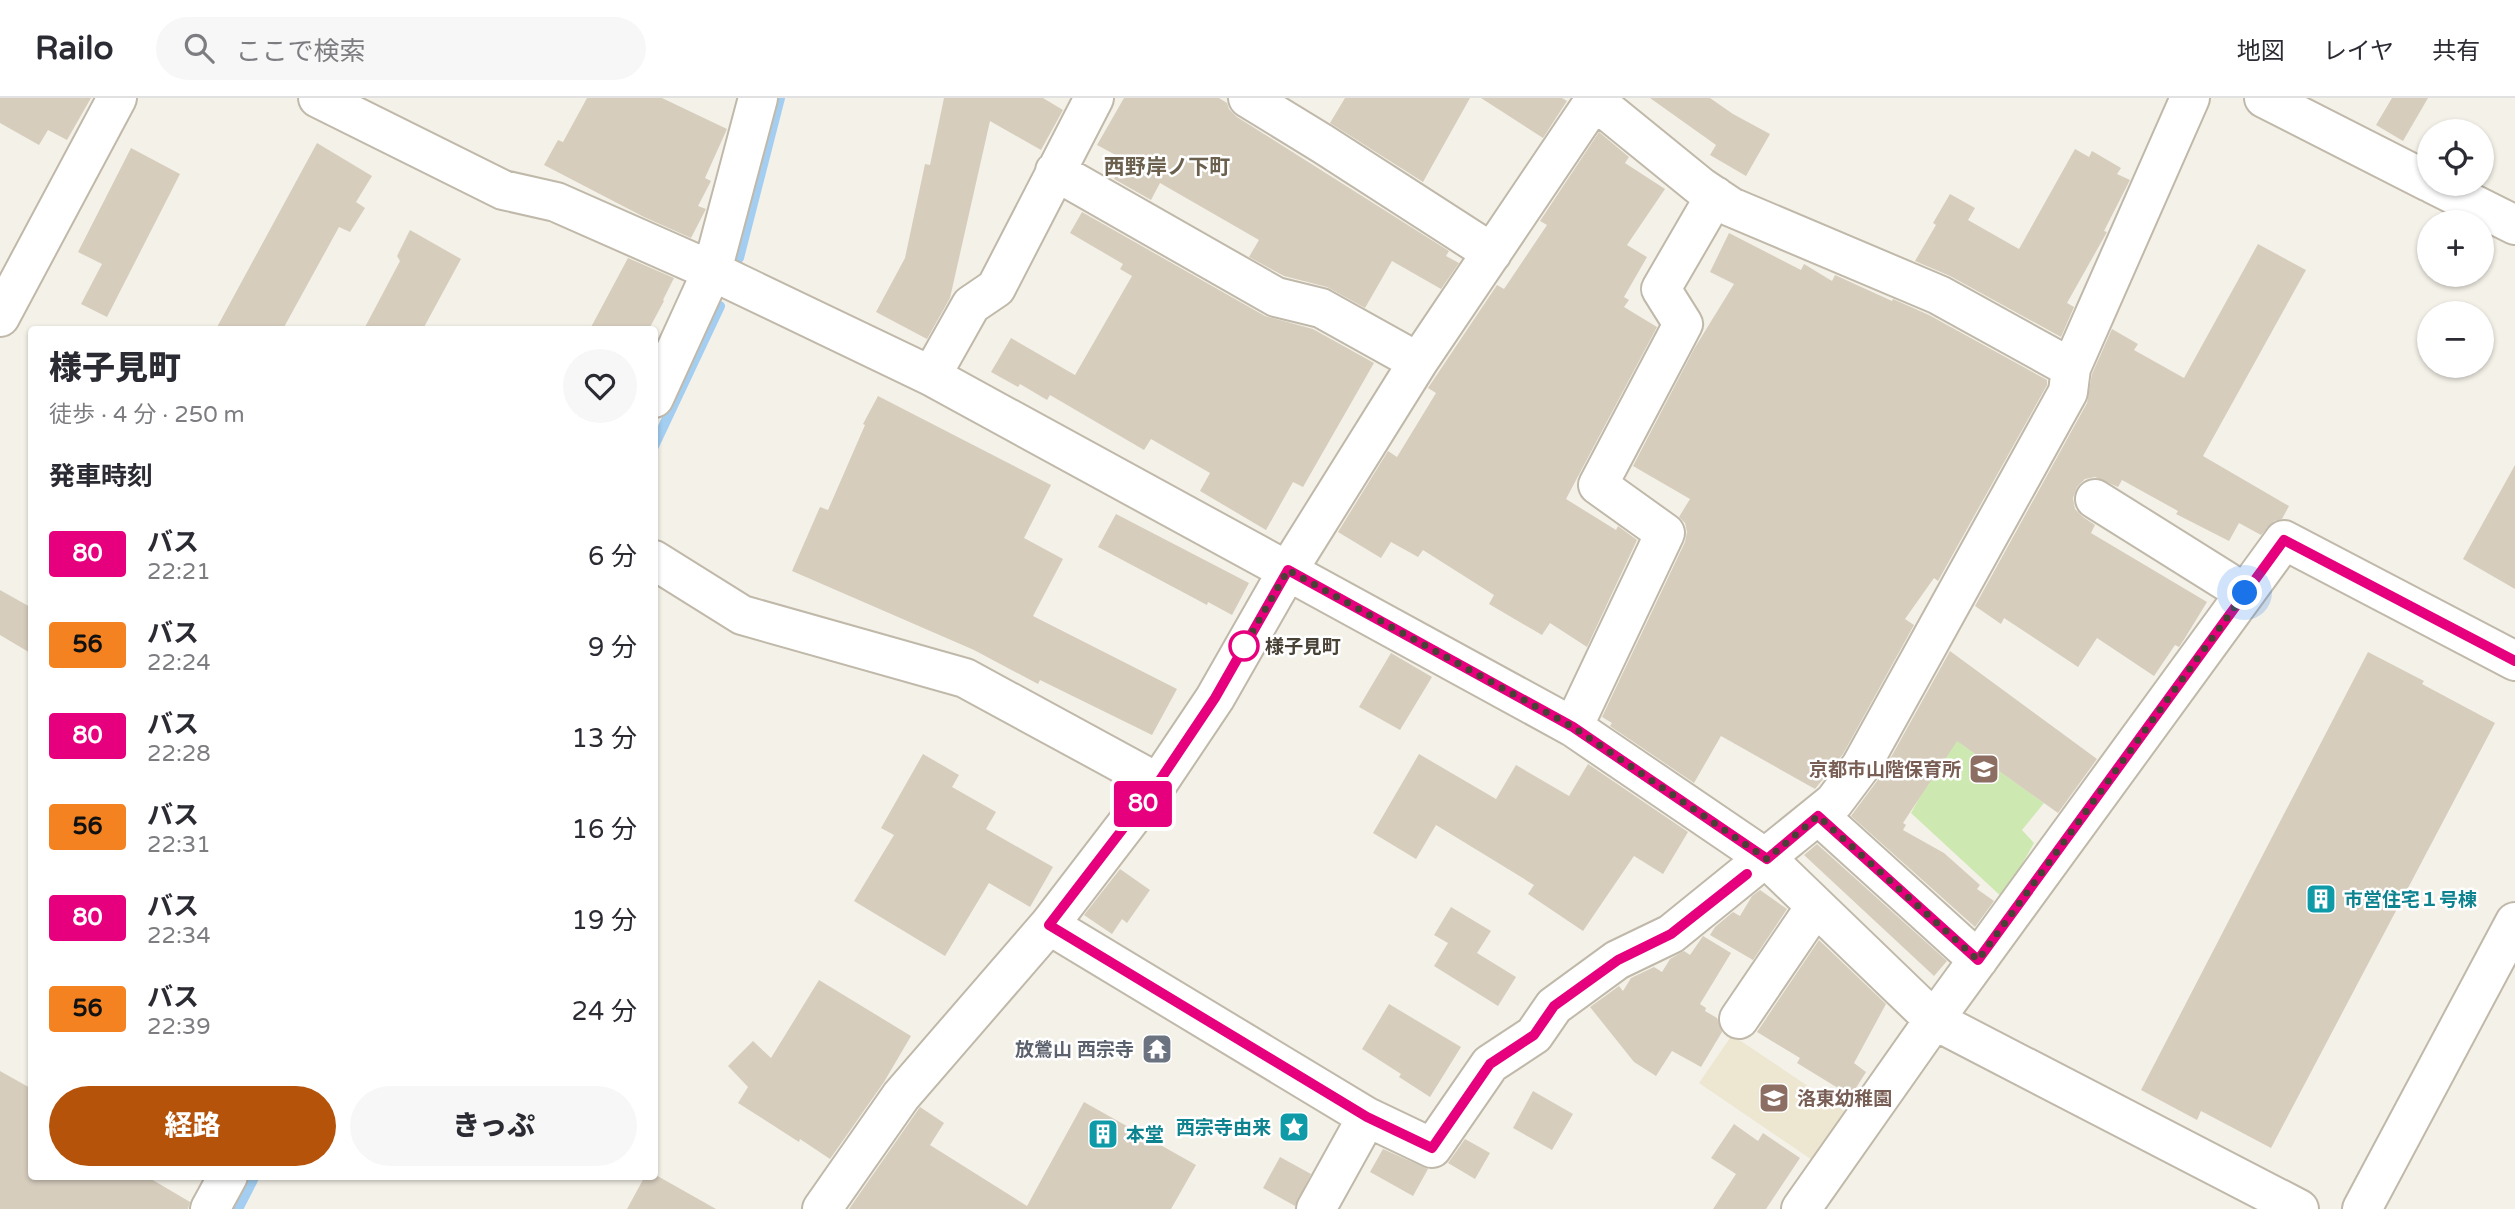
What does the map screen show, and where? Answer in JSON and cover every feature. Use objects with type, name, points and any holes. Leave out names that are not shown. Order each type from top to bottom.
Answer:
[{"type":"street","points":[[0,317],[117,98]]},
{"type":"street","points":[[318,98],[503,190],[556,202],[712,271],[931,376],[1573,727],[1767,859],[1934,1020],[2299,1209]]},
{"type":"street","points":[[658,389],[712,271],[758,98]]},
{"type":"street","points":[[931,376],[971,305],[996,288],[1094,98]]},
{"type":"street","points":[[1248,98],[1492,253]]},
{"type":"street","points":[[1049,925],[1367,1117],[1432,1148],[1490,1064],[1534,1035],[1554,1006],[1618,960],[1671,934],[1767,859],[1834,802],[1861,766],[2068,392],[2071,368],[2190,98]]},
{"type":"street","points":[[822,1209],[901,1096],[1049,925],[1158,783],[1215,698],[1288,570],[1418,362],[1595,99],[1700,187],[1731,207],[1938,295],[2071,368]]},
{"type":"street","points":[[2287,103],[2417,175]]},
{"type":"street","points":[[1055,171],[1276,297],[1321,308],[1418,362]]},
{"type":"street","points":[[1573,727],[1665,533],[1598,485],[1684,324],[1661,289],[1715,196]]},
{"type":"street","points":[[2457,196],[2515,225]]},
{"type":"street","points":[[2095,499],[2245,593]]},
{"type":"street","points":[[1801,1209],[1934,1020],[2284,540],[2515,661]]},
{"type":"street","points":[[658,562],[742,615],[965,678],[1158,783]]},
{"type":"street","points":[[1818,816],[1978,960]]},
{"type":"street","points":[[1739,1019],[1815,906]]},
{"type":"street","points":[[2362,1209],[2515,922]]},
{"type":"street","points":[[1316,1209],[1367,1117]]},
{"type":"street","points":[[210,1209],[226,1180]]},
{"type":"shaded area","name":"洛東幼稚園","points":[[1732,1035],[1848,1113],[1815,1162],[1699,1083]]},
{"type":"green space","points":[[1953,738],[2044,803],[2022,830],[2034,843],[2003,898],[1911,813]]},
{"type":"building","points":[[0,98],[91,98],[67,140],[48,130],[39,145],[0,123]]},
{"type":"building","points":[[587,98],[662,98],[727,129],[705,178],[711,181],[698,206],[706,209],[691,238],[544,165],[558,140],[563,142]]},
{"type":"building","points":[[944,98],[1043,98],[1063,110],[1041,150],[990,121],[950,298],[927,339],[876,312],[905,258],[925,164],[930,165]]},
{"type":"building","points":[[1124,98],[1219,98],[1227,103],[1237,117],[1449,251],[1446,256],[1459,263],[1441,289],[1392,261],[1365,308],[1327,287],[1284,276],[1249,257],[1259,240],[1160,183],[1151,200],[1114,179],[1125,160],[1097,145]]},
{"type":"building","points":[[1345,98],[1470,98],[1423,182],[1330,123]]},
{"type":"building","points":[[1481,98],[1562,98],[1567,101],[1543,138]]},
{"type":"building","points":[[1650,98],[1710,98],[1770,134],[1746,176],[1710,155],[1716,145]]},
{"type":"building","points":[[2392,98],[2428,98],[2403,141],[2376,125]]},
{"type":"building","points":[[1599,132],[1629,157],[1625,163],[1665,189],[1627,245],[1647,257],[1624,297],[1629,300],[1624,307],[1657,327],[1566,499],[1616,530],[1618,526],[1637,540],[1587,647],[1550,623],[1542,635],[1489,604],[1494,595],[1423,550],[1418,557],[1391,542],[1381,558],[1338,532],[1388,451],[1397,457],[1436,393],[1428,388],[1497,285],[1504,289],[1547,225],[1540,221]]},
{"type":"building","points":[[317,143],[372,176],[356,202],[365,208],[350,232],[339,227],[285,326],[218,326]]},
{"type":"building","points":[[131,148],[180,174],[107,317],[81,304],[102,264],[78,252]]},
{"type":"building","points":[[2075,149],[2089,157],[2092,151],[2121,168],[2117,174],[2130,180],[2104,231],[2107,232],[2067,303],[2074,307],[2061,337],[1950,276],[1915,261],[1950,194],[1975,208],[1968,220],[2019,249]]},
{"type":"building","points":[[1082,212],[1265,316],[1313,329],[1374,363],[1303,487],[1293,482],[1266,530],[1200,491],[1210,473],[1151,439],[1144,450],[1050,395],[1047,400],[1020,384],[1018,387],[991,372],[1011,338],[1075,375],[1132,276],[1120,269],[1123,264],[1070,233]]},
{"type":"building","points":[[410,230],[461,259],[425,326],[366,326],[400,261],[397,256]]},
{"type":"building","points":[[1729,233],[1801,270],[1804,264],[1832,281],[1835,275],[1929,315],[2047,380],[2047,385],[1938,581],[1934,578],[1905,619],[1914,625],[1843,754],[1815,789],[1721,736],[1694,783],[1610,726],[1612,723],[1602,717],[1685,542],[1685,523],[1679,517],[1690,499],[1633,466],[1694,349],[1734,284],[1710,272]]},
{"type":"building","points":[[2258,244],[2306,270],[2203,456],[2289,506],[2282,519],[2274,521],[2261,535],[2239,523],[2229,541],[2176,514],[2178,511],[2122,480],[2118,487],[2095,477],[2085,479],[2077,487],[2073,498],[2075,509],[2095,525],[2091,533],[2207,602],[2179,647],[2175,645],[2154,676],[2097,638],[2078,667],[2004,618],[2001,624],[1975,606],[2087,403],[2092,374],[2112,329],[2138,344],[2134,350],[2184,378]]},
{"type":"building","points":[[628,258],[674,278],[651,326],[592,326]]},
{"type":"building","points":[[878,396],[1051,485],[1024,538],[1063,559],[1033,616],[1177,689],[1152,735],[1040,680],[1038,684],[974,650],[792,571],[820,507],[828,510],[865,425],[863,424]]},
{"type":"building","points":[[2515,465],[2515,589],[2463,559]]},
{"type":"building","points":[[1116,514],[1249,583],[1232,615],[1208,602],[1207,605],[1098,547]]},
{"type":"building","points":[[0,590],[28,606],[28,652],[0,635]]},
{"type":"building","points":[[1950,651],[2097,759],[2058,813],[1957,741],[1903,823],[1906,825],[1903,830],[1944,853],[1980,885],[1977,889],[1994,901],[1975,927],[1851,816],[1880,777]]},
{"type":"building","name":"市営住宅１号棟","points":[[2368,652],[2495,723],[2271,1148],[2201,1111],[2197,1120],[2141,1090]]},
{"type":"building","points":[[1391,653],[1432,677],[1400,730],[1359,707]]},
{"type":"building","points":[[923,754],[959,775],[952,787],[996,812],[986,829],[1053,867],[1030,907],[989,883],[945,956],[854,901],[894,835],[881,828]]},
{"type":"building","points":[[1419,754],[1496,799],[1516,765],[1569,796],[1588,764],[1688,832],[1663,874],[1634,856],[1583,931],[1528,894],[1534,885],[1436,825],[1416,859],[1373,833]]},
{"type":"building","points":[[1817,844],[1947,961],[1934,976],[1804,855]]},
{"type":"building","points":[[1120,869],[1150,890],[1127,923],[1122,919],[1112,934],[1084,915]]},
{"type":"building","points":[[1760,890],[1787,909],[1753,960],[1710,935],[1715,927],[1733,912],[1740,916],[1752,896]]},
{"type":"building","points":[[1451,907],[1491,931],[1477,953],[1516,977],[1498,1006],[1434,966],[1448,943],[1434,935]]},
{"type":"building","points":[[1703,936],[1731,953],[1700,1004],[1706,1008],[1705,1011],[1717,1018],[1722,1032],[1701,1067],[1672,1051],[1656,1076],[1634,1062],[1590,1007],[1619,986],[1623,991],[1631,978],[1654,967],[1662,972],[1670,959],[1684,951],[1690,955]]},
{"type":"building","points":[[1819,940],[1886,1004],[1854,1063],[1866,1072],[1851,1096],[1797,1063],[1800,1058],[1757,1032]]},
{"type":"building","points":[[819,980],[911,1036],[884,1082],[830,1159],[738,1103],[748,1087],[728,1066],[753,1041],[771,1058]]},
{"type":"building","points":[[1389,1004],[1461,1047],[1430,1097],[1362,1049]]},
{"type":"building","points":[[0,1071],[28,1087],[28,1180],[153,1180],[190,1202],[188,1209],[0,1209]]},
{"type":"building","points":[[1533,1091],[1573,1114],[1552,1150],[1513,1128]]},
{"type":"building","points":[[1084,1102],[1196,1165],[1171,1209],[849,1209],[920,1107],[944,1123],[930,1145],[1027,1206]]},
{"type":"building","points":[[1734,1124],[1758,1141],[1763,1133],[1800,1158],[1766,1209],[1713,1209],[1736,1174],[1711,1158]]},
{"type":"building","points":[[1465,1139],[1490,1153],[1475,1179],[1448,1163]]},
{"type":"building","points":[[1383,1149],[1428,1169],[1413,1196],[1370,1172]]},
{"type":"building","points":[[1280,1157],[1311,1174],[1295,1206],[1263,1188]]},
{"type":"building","points":[[658,1176],[716,1209],[627,1209],[643,1180],[658,1180]]},
{"type":"waterway","points":[[739,258],[780,98]]},
{"type":"waterway","points":[[658,438],[720,306]]},
{"type":"waterway","points":[[238,1209],[253,1180]]},
{"type":"bus line","name":"80","points":[[1747,874],[1671,934],[1618,960],[1554,1006],[1534,1035],[1490,1064],[1432,1148],[1367,1117],[1049,925],[1158,783],[1215,698],[1288,570],[1573,727],[1767,859],[1818,816],[1978,960],[2284,540],[2515,661]]},
{"type":"place","name":"様子見町","points":[[1244,646]]},
{"type":"place","name":"京都市山階保育所","points":[[1984,769]]},
{"type":"place","name":"市営住宅１号棟","points":[[2321,899]]},
{"type":"place","name":"放鶯山 西宗寺","points":[[1157,1049]]},
{"type":"place","name":"洛東幼稚園","points":[[1774,1098]]},
{"type":"place","name":"西宗寺由来","points":[[1294,1127]]},
{"type":"place","name":"本堂","points":[[1103,1134]]},
{"type":"district","name":"西野岸ノ下町","points":[[1167,167]]},
{"type":"route","points":[[1244,646],[1239,655],[1288,570],[1573,727],[1767,859],[1818,816],[1978,960],[2245,593]]}]
